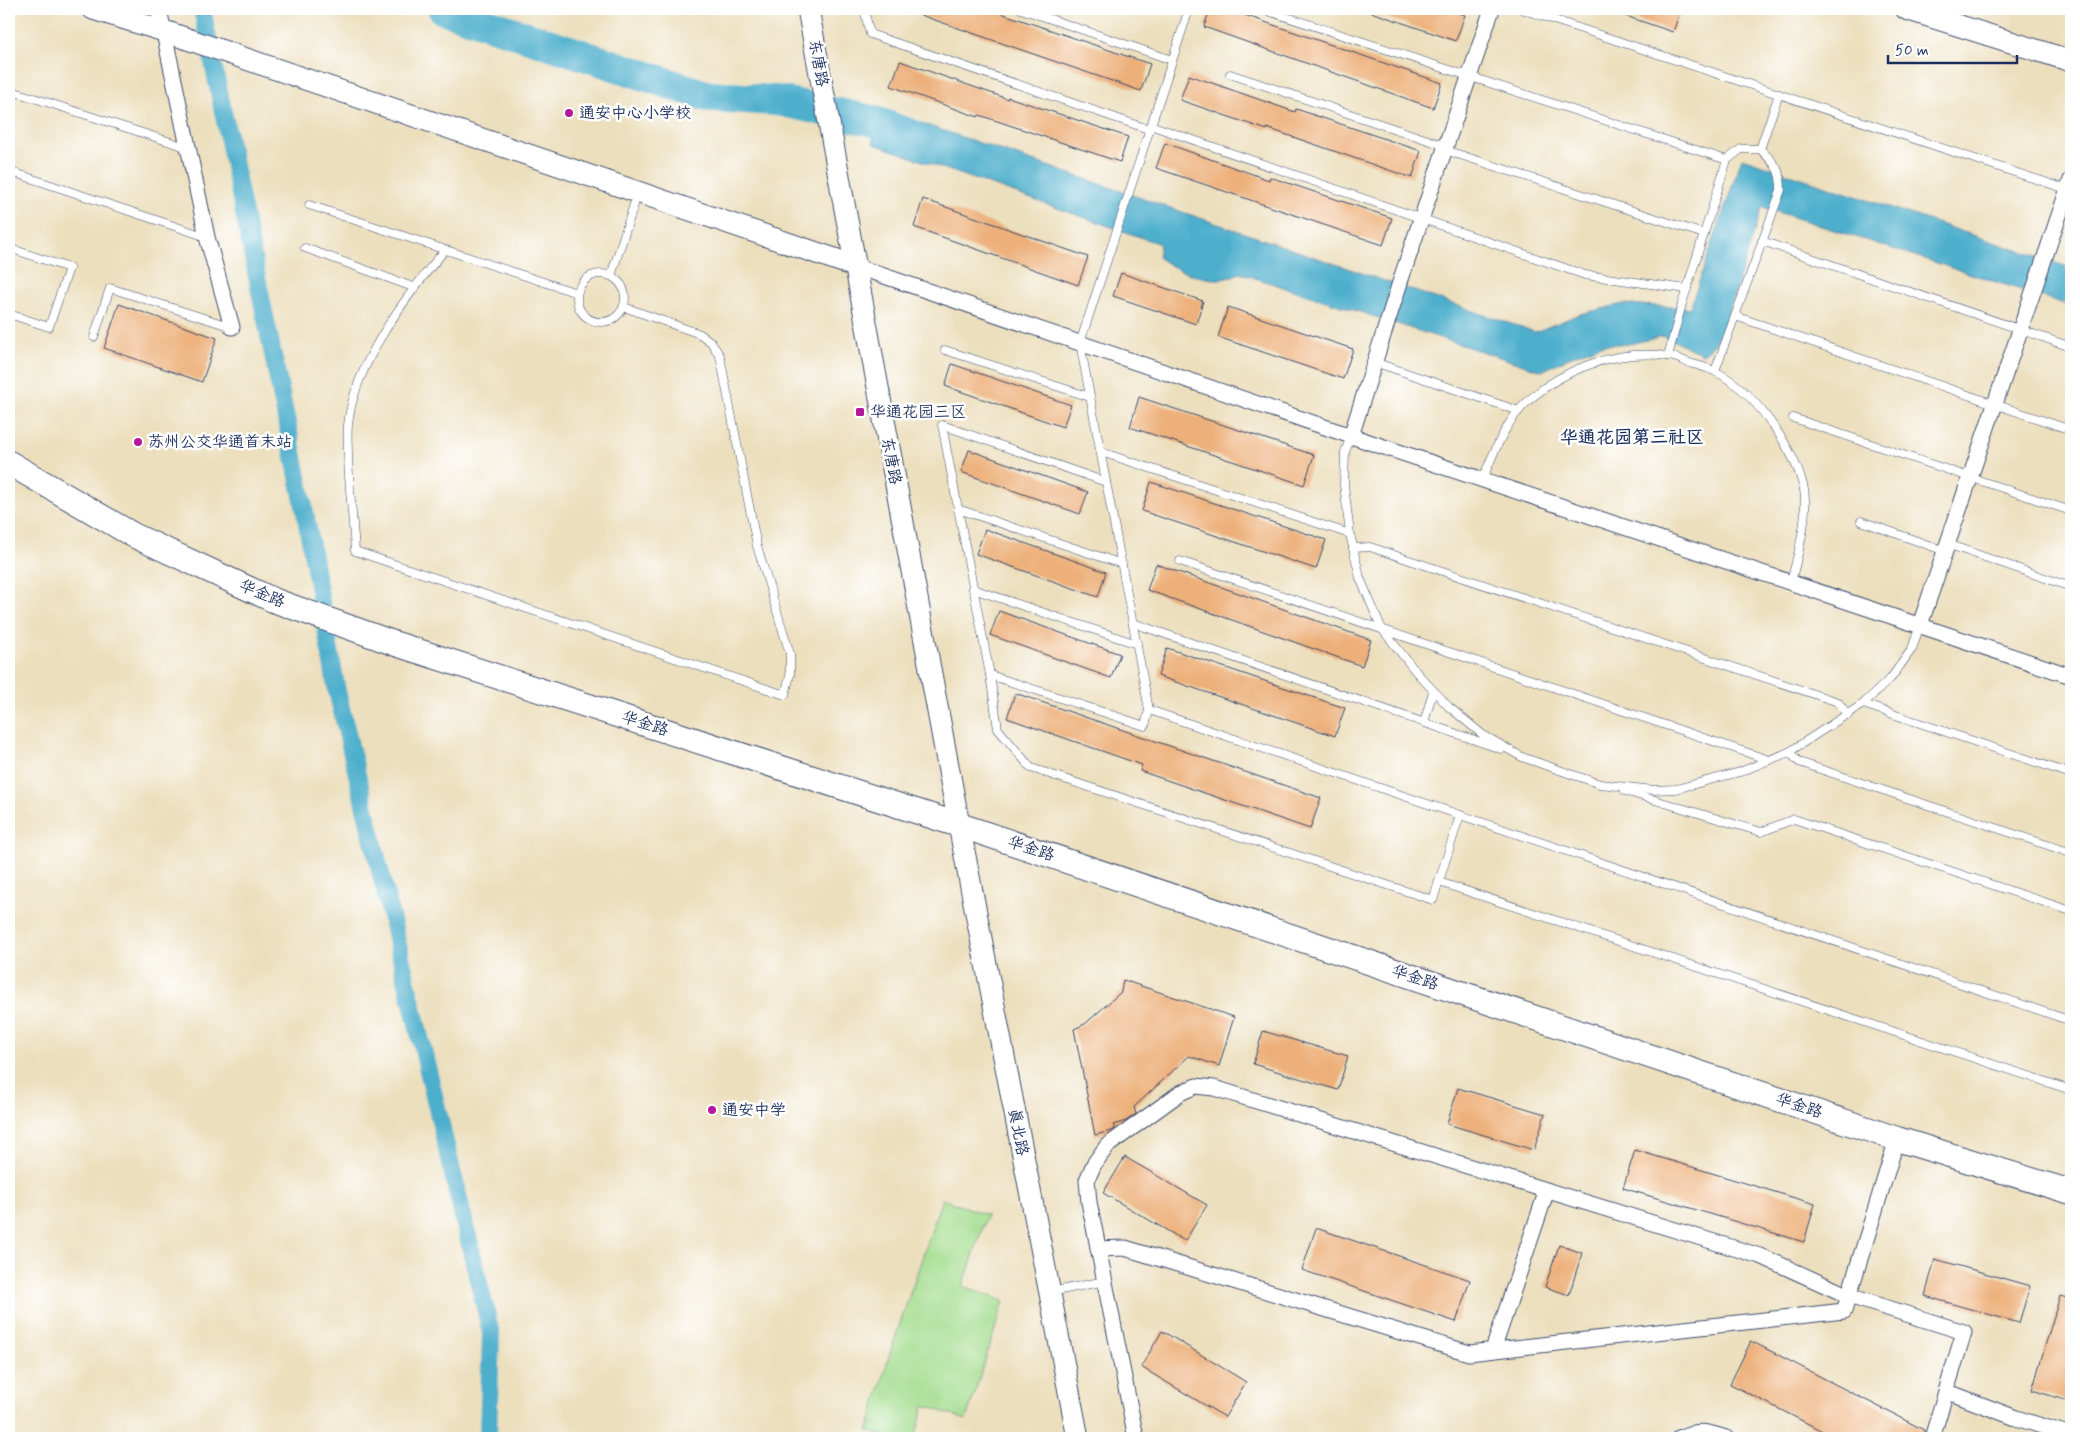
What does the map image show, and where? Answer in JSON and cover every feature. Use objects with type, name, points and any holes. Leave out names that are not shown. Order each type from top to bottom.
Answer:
[{"type":"main road","name":"华金路","points":[[9,463],[133,536],[284,604],[364,633],[959,825],[1897,1139],[2071,1192]]},
{"type":"street","points":[[93,9],[164,31],[1351,436],[2071,676]]},
{"type":"street","points":[[159,9],[207,237],[232,327]]},
{"type":"street","name":"东唐路","points":[[808,9],[854,266],[959,825]]},
{"type":"street","points":[[1351,436],[1403,272],[1492,9]]},
{"type":"street","points":[[1906,9],[2071,61]]},
{"type":"street","points":[[1920,625],[2070,187]]},
{"type":"street","name":"真北路","points":[[959,825],[1076,1438]]},
{"type":"street","points":[[1136,1438],[1089,1202],[1087,1180],[1094,1164],[1107,1146],[1180,1093],[1196,1086],[1214,1088],[1763,1257],[1849,1296],[1964,1332],[1948,1392],[1932,1438]]},
{"type":"street","points":[[1098,1249],[1125,1248],[1469,1353],[1844,1311],[1897,1139]]},
{"type":"street","points":[[1493,1350],[1547,1190]]},
{"type":"street","points":[[1948,1392],[2016,1418],[2071,1435]]},
{"type":"street","points":[[1679,1438],[1691,1432],[1708,1432],[1726,1438]]},
{"type":"lane","points":[[864,9],[870,34],[1421,218],[1585,275],[1687,289]]},
{"type":"lane","points":[[1021,9],[1172,60]]},
{"type":"lane","points":[[990,675],[1145,726],[1149,710],[1080,343],[1189,9]]},
{"type":"lane","points":[[1262,9],[1728,160]]},
{"type":"lane","points":[[1521,9],[2070,187]]},
{"type":"lane","points":[[1230,74],[1704,234]]},
{"type":"lane","points":[[9,90],[189,148]]},
{"type":"lane","points":[[1760,149],[1779,94]]},
{"type":"lane","points":[[1668,356],[1670,342],[1728,160],[1741,149],[1760,149],[1778,166],[1781,177],[1781,190],[1715,371]]},
{"type":"lane","points":[[9,171],[207,237]]},
{"type":"lane","points":[[612,276],[638,192]]},
{"type":"lane","points":[[309,205],[577,293]]},
{"type":"lane","points":[[1762,241],[2022,323],[2071,346]]},
{"type":"lane","points":[[9,248],[69,268],[49,327],[9,314]]},
{"type":"lane","points":[[305,248],[413,287]]},
{"type":"lane","points":[[445,250],[413,287],[372,353],[355,392],[348,425],[356,551],[785,695],[790,675],[790,654],[757,546],[720,356],[711,342],[700,334],[624,307]]},
{"type":"lane","points":[[603,274],[612,276],[618,281],[626,296],[624,307],[613,320],[605,323],[590,320],[578,308],[577,293],[586,279],[593,275],[603,274]]},
{"type":"lane","points":[[94,337],[110,288],[232,327]]},
{"type":"lane","points":[[1735,316],[2071,430]]},
{"type":"lane","points":[[945,350],[1090,397]]},
{"type":"lane","points":[[1482,480],[1507,427],[1526,403],[1557,379],[1591,364],[1628,356],[1668,356],[1715,371],[1741,390],[1771,421],[1790,453],[1803,486],[1804,519],[1799,553],[1791,582]]},
{"type":"lane","points":[[1374,362],[1520,411]]},
{"type":"lane","points":[[1792,418],[2071,512]]},
{"type":"lane","points":[[1106,482],[942,425],[990,675],[998,730],[1031,768],[1433,900],[1460,815]]},
{"type":"lane","points":[[1351,436],[1345,452],[1344,485],[1350,534],[1360,578],[1382,629],[1417,674],[1449,707],[1483,735],[1522,756]]},
{"type":"lane","points":[[1101,452],[1350,534]]},
{"type":"lane","points":[[958,509],[1122,564]]},
{"type":"lane","points":[[1861,521],[2071,587]]},
{"type":"lane","points":[[1353,548],[1370,547],[1838,702],[1848,715]]},
{"type":"lane","points":[[1180,561],[1769,760]]},
{"type":"lane","points":[[973,589],[1137,644]]},
{"type":"lane","points":[[1133,623],[1600,784],[1761,832],[1794,819],[2071,912]]},
{"type":"lane","points":[[1600,784],[1653,790],[1676,789],[1740,772],[1789,752],[1848,715],[1891,678],[1912,649],[1920,625]]},
{"type":"lane","points":[[1424,723],[1433,690]]},
{"type":"lane","points":[[1863,704],[2071,774]]},
{"type":"lane","points":[[1149,710],[2071,1021]]},
{"type":"lane","points":[[1789,752],[1799,762],[2071,853]]},
{"type":"lane","points":[[1671,804],[1676,789]]},
{"type":"lane","points":[[1439,882],[2071,1090]]},
{"type":"lane","points":[[1049,1292],[1105,1281]]},
{"type":"green space","points":[[942,1199],[987,1215],[963,1286],[1004,1301],[966,1420],[924,1405],[915,1438],[894,1438],[868,1431],[890,1353]]},
{"type":"water","points":[[865,104],[1535,332],[1580,314],[1623,304],[1690,308],[1742,158],[2071,268],[2071,306],[1762,207],[1722,333],[1713,346],[1703,354],[1663,336],[1634,343],[1601,345],[1572,356],[1542,371],[1240,273],[1228,278],[1213,279],[1188,273],[1158,257],[1160,244],[874,144]]},
{"type":"building","points":[[909,9],[989,9],[1150,64],[1141,91],[909,11]]},
{"type":"building","points":[[1210,9],[1227,9],[1442,83],[1433,108],[1204,27]]},
{"type":"building","points":[[1368,9],[1446,9],[1465,15],[1456,41],[1368,11]]},
{"type":"building","points":[[1612,9],[1681,9],[1673,32],[1611,11]]},
{"type":"building","points":[[900,61],[1008,99],[1008,97],[1128,137],[1120,162],[979,115],[978,117],[891,86]]},
{"type":"building","points":[[1189,75],[1295,112],[1296,109],[1421,151],[1412,178],[1180,100]]},
{"type":"building","points":[[1165,143],[1269,180],[1270,177],[1392,218],[1383,245],[1156,168]]},
{"type":"building","points":[[923,199],[1088,257],[1078,285],[914,227]]},
{"type":"building","points":[[1121,273],[1203,301],[1196,324],[1113,296]]},
{"type":"building","points":[[119,304],[217,338],[202,382],[104,348]]},
{"type":"building","points":[[1228,307],[1353,349],[1343,379],[1218,337]]},
{"type":"building","points":[[952,364],[1071,405],[1063,427],[945,386]]},
{"type":"building","points":[[1139,397],[1314,455],[1304,485],[1130,427]]},
{"type":"building","points":[[969,450],[1088,492],[1080,514],[961,472]]},
{"type":"building","points":[[1151,482],[1326,540],[1316,569],[1142,511]]},
{"type":"building","points":[[985,529],[1106,572],[1098,597],[976,554]]},
{"type":"building","points":[[1156,564],[1371,640],[1362,666],[1147,590]]},
{"type":"building","points":[[999,611],[1120,654],[1111,678],[990,635]]},
{"type":"building","points":[[1167,648],[1345,708],[1335,736],[1158,676]]},
{"type":"building","points":[[1015,693],[1321,798],[1310,829],[1140,771],[1142,765],[1007,718]]},
{"type":"building","points":[[1123,980],[1234,1017],[1219,1066],[1189,1056],[1134,1107],[1136,1114],[1126,1121],[1113,1125],[1115,1129],[1095,1135],[1074,1029],[1085,1024],[1121,992]]},
{"type":"building","points":[[1263,1031],[1348,1056],[1338,1090],[1253,1064]]},
{"type":"building","points":[[1458,1088],[1545,1114],[1534,1150],[1447,1124]]},
{"type":"building","points":[[1635,1150],[1815,1204],[1804,1242],[1623,1188]]},
{"type":"building","points":[[1125,1157],[1207,1205],[1185,1241],[1103,1193]]},
{"type":"building","points":[[1316,1228],[1470,1280],[1456,1322],[1302,1270]]},
{"type":"building","points":[[1559,1245],[1582,1253],[1569,1295],[1545,1287]]},
{"type":"building","points":[[1935,1259],[2030,1286],[2019,1323],[1925,1296]]},
{"type":"building","points":[[2060,1296],[2071,1299],[2071,1402],[2032,1390]]},
{"type":"building","points":[[1162,1331],[1246,1382],[1225,1417],[1141,1367]]},
{"type":"building","points":[[1751,1341],[1924,1430],[1923,1438],[1836,1438],[1730,1384]]},
{"type":"waterway","points":[[202,9],[303,501],[337,691],[491,1333],[488,1438]]},
{"type":"waterway","points":[[443,9],[707,96],[781,101],[877,122],[910,134]]},
{"type":"place","name":"通安中心小学校","points":[[569,113]]},
{"type":"place","name":"华通花园三区","points":[[860,412]]},
{"type":"place","name":"苏州公交华通首末站","points":[[138,442]]},
{"type":"place","name":"通安中学","points":[[712,1110]]},
{"type":"district","name":"华通花园第三社区","points":[[1632,438]]}]
